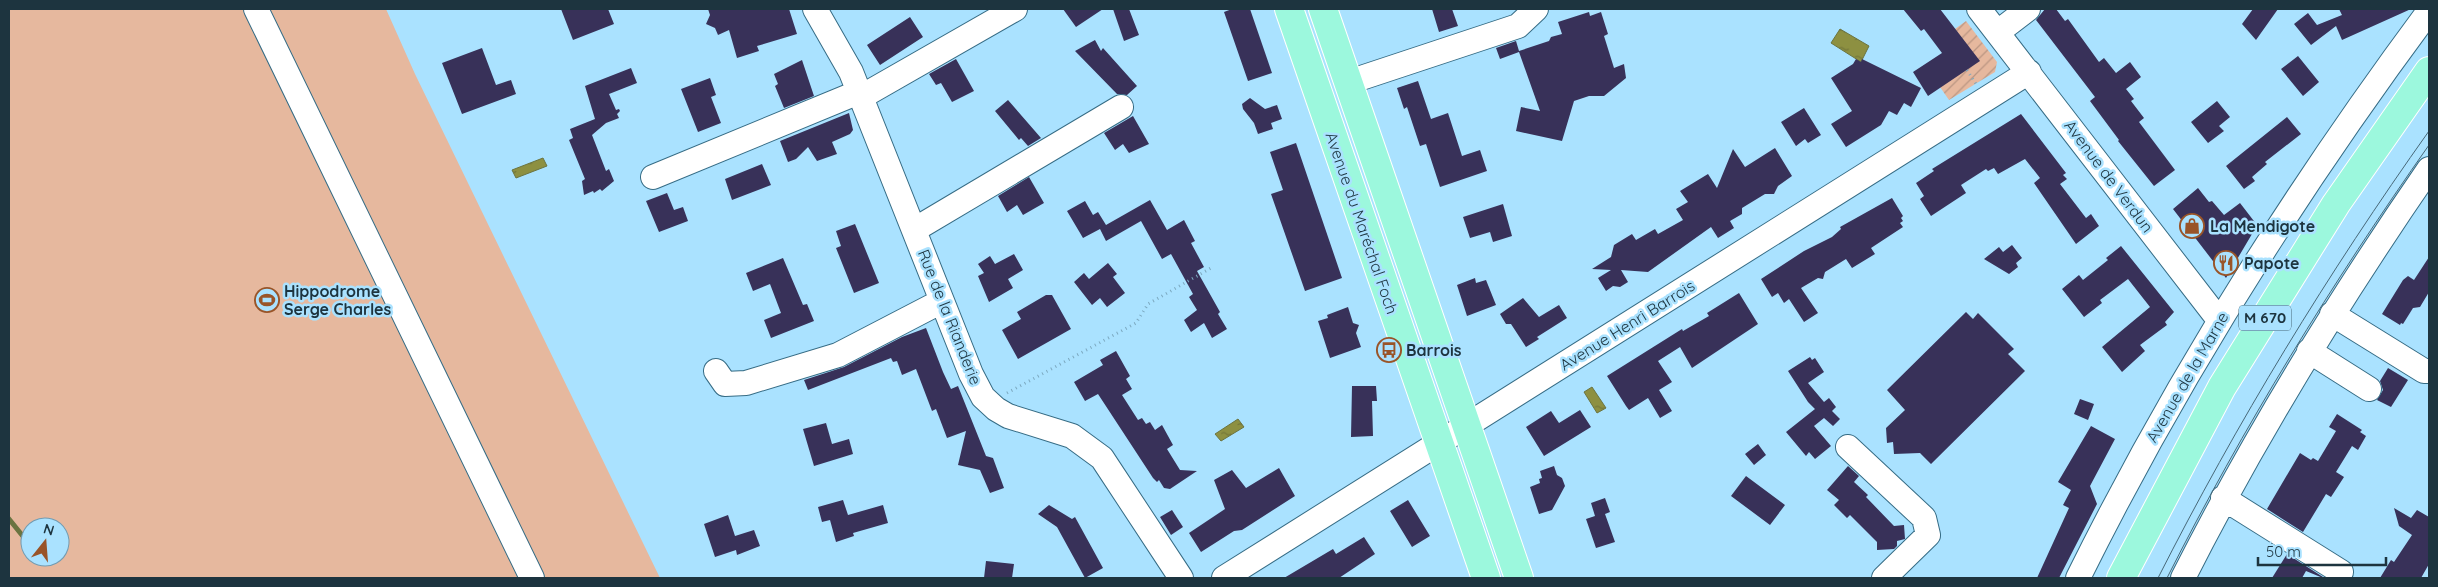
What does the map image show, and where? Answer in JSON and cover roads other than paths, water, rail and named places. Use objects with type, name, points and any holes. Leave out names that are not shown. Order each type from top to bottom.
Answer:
[{"type":"main road","name":"Avenue du Maréchal Foch","points":[[1289,9],[1486,578]]},
{"type":"main road","name":"Avenue du Maréchal Foch","points":[[1323,9],[1519,578]]},
{"type":"main road","name":"M 670","points":[[2121,578],[2222,387],[2336,204],[2429,71]]},
{"type":"main road","name":"M 670","points":[[2138,578],[2263,349],[2364,192],[2429,99]]},
{"type":"street","points":[[256,9],[532,578]]},
{"type":"street","name":"Rue de la Rianderie","points":[[815,9],[843,57],[860,95],[971,374],[988,403],[1008,416],[1072,436],[1093,450],[1108,466],[1181,578]]},
{"type":"street","points":[[653,177],[860,95],[1015,9]]},
{"type":"street","points":[[1349,82],[1518,26],[1536,9]]},
{"type":"street","name":"Avenue de Verdun","points":[[1979,9],[2219,320]]},
{"type":"street","points":[[1998,32],[2028,9]]},
{"type":"street","name":"Avenue de la Marne","points":[[2078,578],[2120,495],[2219,320],[2332,145],[2429,11]]},
{"type":"street","name":"Avenue Henri Barrois","points":[[1224,578],[2029,72]]},
{"type":"street","points":[[914,230],[1121,107]]},
{"type":"street","points":[[2183,578],[2223,498],[2309,350],[2429,169]]},
{"type":"street","points":[[716,371],[725,384],[746,383],[838,354],[942,301]]},
{"type":"street","points":[[2332,314],[2424,371],[2429,370]]},
{"type":"street","points":[[2309,350],[2369,389]]},
{"type":"street","points":[[1848,448],[1924,518],[1928,525],[1928,535],[1884,578]]},
{"type":"street","points":[[2223,498],[2341,572],[2337,578]]},
{"type":"water","points":[[1840,29],[1869,46],[1861,62],[1831,43]]},
{"type":"water","points":[[543,158],[547,166],[516,178],[512,170]]},
{"type":"water","points":[[1592,387],[1606,408],[1597,413],[1584,392]]},
{"type":"water","points":[[1238,419],[1244,427],[1221,441],[1215,434]]},
{"type":"waterway","points":[[9,519],[20,533]]},
{"type":"tram line","points":[[2158,578],[2219,462],[2285,349],[2355,239],[2429,131]]},
{"type":"tram line","points":[[2167,578],[2226,466],[2290,357],[2358,250],[2429,145]]},
{"type":"place","name":"La Mendigote","points":[[2192,226]]},
{"type":"place","name":"Papote","points":[[2226,263]]},
{"type":"place","name":"Hippodrome Serge Charles","points":[[267,300]]},
{"type":"place","name":"Barrois","points":[[1389,350]]}]
